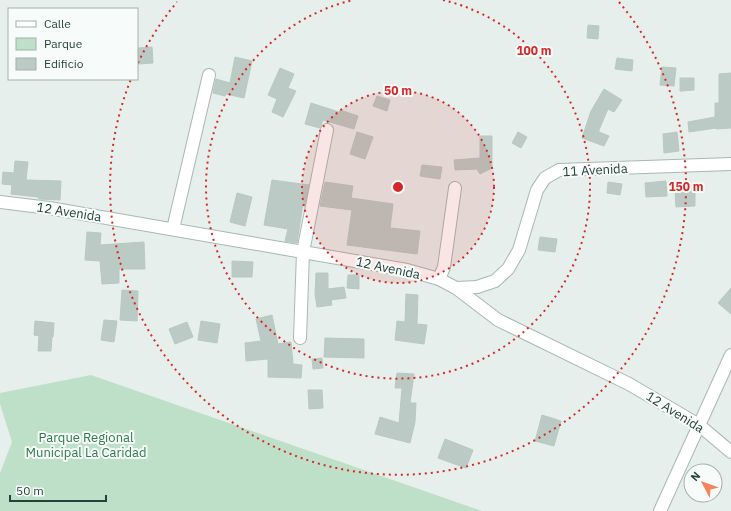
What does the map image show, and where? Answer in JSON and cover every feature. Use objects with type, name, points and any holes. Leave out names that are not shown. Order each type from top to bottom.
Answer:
[{"type":"street","points":[[173,230],[209,75]]},
{"type":"street","points":[[300,338],[303,252],[327,130]]},
{"type":"street","name":"11 Avenida","points":[[456,288],[477,287],[495,281],[508,269],[519,250],[537,190],[545,178],[559,170],[731,164]]},
{"type":"street","points":[[439,280],[444,267],[455,188]]},
{"type":"street","name":"12 Avenida","points":[[0,202],[49,208],[407,270],[439,280],[456,288],[498,320],[629,384],[699,425],[731,452]]},
{"type":"street","points":[[660,511],[731,354]]},
{"type":"green space","name":"Parque Regional Municipal La Caridad","points":[[91,375],[482,511],[0,511],[0,473],[12,442],[0,404],[0,393]]},
{"type":"building","points":[[588,25],[599,26],[598,39],[587,38]]},
{"type":"building","points":[[152,47],[153,63],[139,64],[138,48]]},
{"type":"building","points":[[235,57],[252,61],[244,98],[213,93],[216,79],[230,83]]},
{"type":"building","points":[[617,58],[633,60],[632,71],[615,69]]},
{"type":"building","points":[[662,67],[676,68],[674,86],[660,85]]},
{"type":"building","points":[[280,68],[294,74],[288,88],[296,91],[283,117],[272,112],[277,99],[268,95]]},
{"type":"building","points":[[731,73],[731,128],[716,128],[689,132],[688,122],[715,117],[715,103],[719,103],[719,74]]},
{"type":"building","points":[[680,78],[694,78],[694,90],[680,91]]},
{"type":"building","points":[[604,89],[622,100],[614,112],[608,109],[599,130],[599,132],[609,136],[604,146],[582,138],[591,111]]},
{"type":"building","points":[[377,96],[390,100],[387,111],[373,106]]},
{"type":"building","points":[[311,103],[339,112],[340,110],[358,116],[354,129],[323,120],[320,128],[305,124]]},
{"type":"building","points":[[357,132],[373,137],[365,159],[350,154]]},
{"type":"building","points":[[518,132],[527,137],[521,148],[512,143]]},
{"type":"building","points":[[677,132],[679,151],[664,153],[663,134]]},
{"type":"building","points":[[480,136],[492,136],[492,168],[480,174],[477,169],[455,170],[454,160],[480,158]]},
{"type":"building","points":[[15,161],[28,162],[26,180],[61,181],[60,200],[39,199],[38,197],[11,194],[12,185],[2,184],[3,172],[14,173]]},
{"type":"building","points":[[422,165],[442,167],[440,179],[420,176]]},
{"type":"building","points":[[272,180],[309,185],[305,203],[303,203],[297,243],[285,241],[288,229],[264,225]]},
{"type":"building","points":[[666,181],[667,196],[646,197],[645,183]]},
{"type":"building","points":[[325,182],[353,186],[351,198],[393,204],[390,228],[420,231],[417,254],[347,245],[352,210],[320,206]]},
{"type":"building","points":[[608,182],[622,184],[620,195],[607,193]]},
{"type":"building","points":[[695,189],[695,206],[676,207],[675,190]]},
{"type":"building","points":[[237,193],[252,197],[245,226],[230,222]]},
{"type":"building","points":[[87,232],[101,233],[100,245],[144,242],[145,269],[119,269],[119,283],[102,284],[100,261],[85,260]]},
{"type":"building","points":[[540,237],[557,239],[555,252],[538,250]]},
{"type":"building","points":[[232,261],[253,262],[252,277],[232,277]]},
{"type":"building","points":[[316,273],[328,273],[328,289],[344,287],[346,298],[331,300],[332,305],[317,307],[315,294]]},
{"type":"building","points":[[348,275],[359,275],[359,289],[347,288]]},
{"type":"building","points":[[731,288],[731,314],[718,303]]},
{"type":"building","points":[[122,290],[138,291],[137,321],[120,320]]},
{"type":"building","points":[[406,294],[418,295],[417,324],[427,325],[424,344],[395,340],[397,321],[405,322]]},
{"type":"building","points":[[272,315],[278,344],[291,342],[293,364],[302,365],[301,378],[268,377],[268,359],[246,361],[245,343],[261,341],[256,319]]},
{"type":"building","points":[[104,320],[117,321],[114,342],[101,340]]},
{"type":"building","points":[[35,321],[54,323],[51,351],[38,351],[39,336],[34,335]]},
{"type":"building","points":[[201,321],[220,324],[217,343],[198,340]]},
{"type":"building","points":[[187,322],[193,337],[175,344],[169,329]]},
{"type":"building","points":[[325,338],[364,339],[364,358],[324,357]]},
{"type":"building","points":[[322,358],[323,368],[313,369],[312,359]]},
{"type":"building","points":[[397,373],[414,374],[410,403],[416,403],[415,422],[410,443],[375,434],[380,417],[399,423],[402,388],[395,388]]},
{"type":"building","points":[[308,390],[322,390],[323,408],[309,409]]},
{"type":"building","points":[[542,415],[561,421],[554,446],[535,441]]},
{"type":"building","points":[[445,439],[473,450],[466,468],[438,458]]}]
